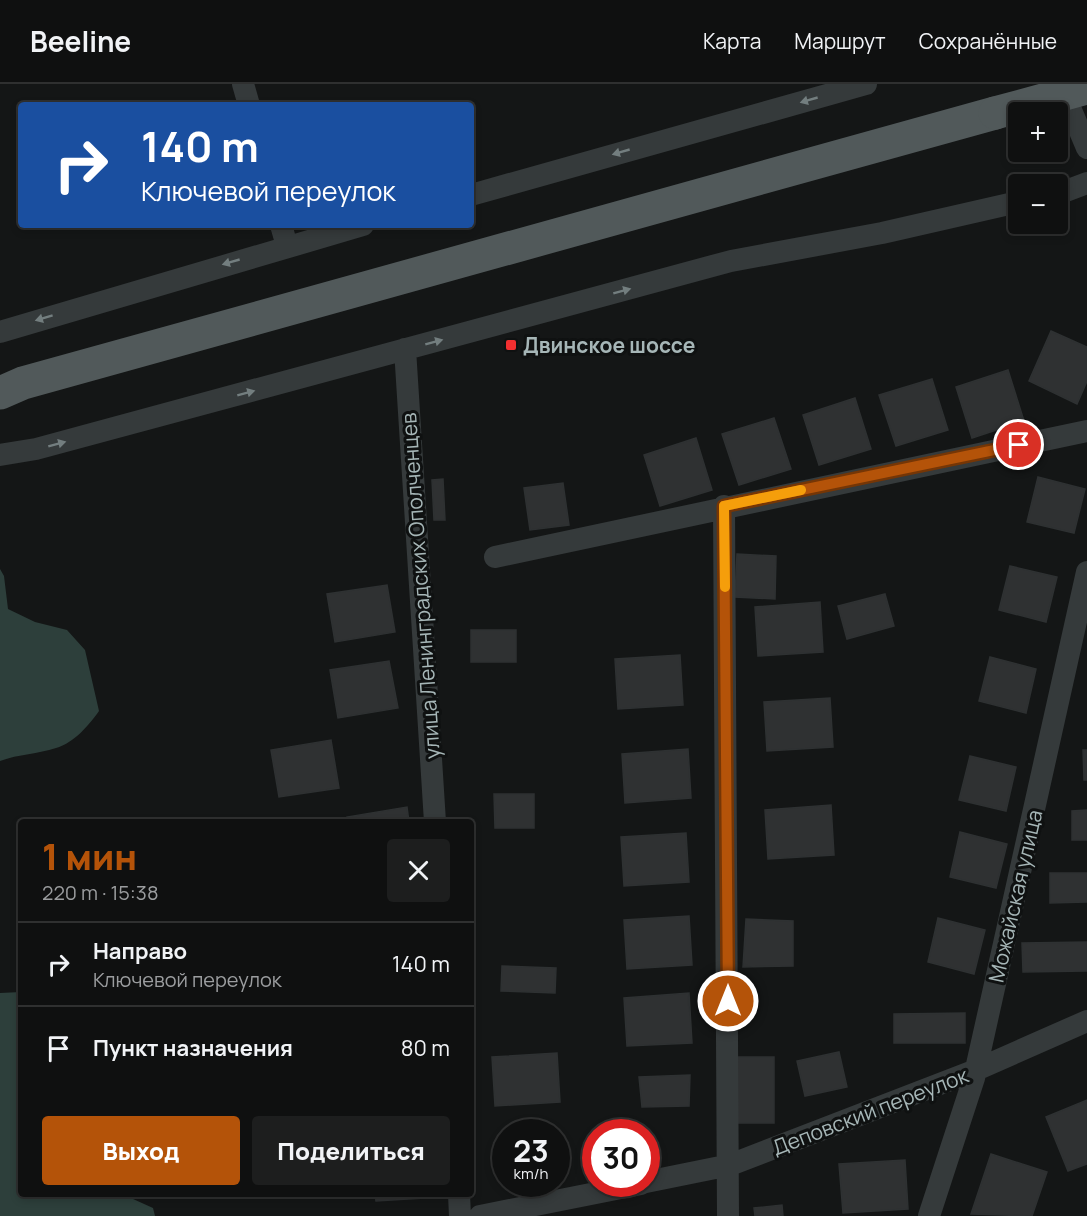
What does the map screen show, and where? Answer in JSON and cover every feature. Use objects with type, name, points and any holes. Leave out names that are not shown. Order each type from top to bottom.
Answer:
[{"type":"main road","points":[[8,387],[1087,88]]},
{"type":"street","points":[[243,84],[248,102]]},
{"type":"street","points":[[474,194],[866,84]]},
{"type":"street","points":[[1060,84],[1087,148]]},
{"type":"street","points":[[1068,190],[1087,183]]},
{"type":"street","points":[[0,455],[48,446],[731,261],[882,233],[1008,204]]},
{"type":"street","points":[[0,332],[284,236],[341,228]]},
{"type":"street","name":"улица Ленинградских Ополченцев","points":[[405,349],[435,819]]},
{"type":"street","points":[[495,557],[724,506],[1087,431]]},
{"type":"street","points":[[724,506],[730,1166],[728,1216]]},
{"type":"street","name":"Можайская улица","points":[[929,1216],[976,1070],[1087,572]]},
{"type":"street","name":"Деповский переулок","points":[[660,1179],[730,1166],[976,1070],[1087,1021]]},
{"type":"street","points":[[480,1216],[582,1196]]},
{"type":"street","points":[[459,1197],[460,1216]]},
{"type":"shaded area","points":[[0,569],[4,576],[8,609],[35,622],[67,630],[85,650],[99,711],[80,733],[63,746],[0,761]]},
{"type":"shaded area","points":[[18,992],[18,1197],[129,1197],[153,1208],[155,1216],[0,1216],[0,993]]},
{"type":"building","points":[[1051,331],[1087,347],[1087,381],[1077,404],[1029,381]]},
{"type":"building","points":[[1008,370],[1024,421],[972,438],[956,387]]},
{"type":"building","points":[[932,379],[948,430],[896,446],[879,395]]},
{"type":"building","points":[[855,398],[871,449],[819,465],[803,415]]},
{"type":"building","points":[[774,418],[791,469],[739,485],[722,434]]},
{"type":"building","points":[[696,438],[712,490],[660,506],[644,455]]},
{"type":"building","points":[[1038,477],[1085,489],[1074,533],[1027,522]]},
{"type":"building","points":[[443,479],[445,520],[434,520],[432,480]]},
{"type":"building","points":[[563,483],[569,525],[530,530],[524,488]]},
{"type":"building","points":[[737,554],[776,556],[775,599],[735,597]]},
{"type":"building","points":[[1010,566],[1057,577],[1046,622],[999,610]]},
{"type":"building","points":[[387,585],[395,632],[335,642],[327,594]]},
{"type":"building","points":[[885,594],[894,626],[847,639],[838,606]]},
{"type":"building","points":[[820,602],[823,652],[758,656],[755,607]]},
{"type":"building","points":[[471,630],[516,630],[516,662],[471,662]]},
{"type":"building","points":[[680,655],[683,705],[618,709],[615,659]]},
{"type":"building","points":[[990,657],[1036,669],[1026,713],[979,701]]},
{"type":"building","points":[[389,661],[398,708],[338,718],[330,670]]},
{"type":"building","points":[[830,698],[833,747],[767,751],[764,702]]},
{"type":"building","points":[[331,740],[339,788],[279,797],[271,750]]},
{"type":"building","points":[[688,749],[691,798],[625,803],[622,754]]},
{"type":"building","points":[[1083,750],[1087,750],[1087,780],[1084,780]]},
{"type":"building","points":[[970,756],[1016,767],[1006,811],[959,800]]},
{"type":"building","points":[[494,794],[534,794],[534,828],[495,828]]},
{"type":"building","points":[[831,805],[834,855],[768,859],[765,810]]},
{"type":"building","points":[[407,807],[409,819],[347,819],[347,817]]},
{"type":"building","points":[[1087,810],[1087,840],[1072,840],[1072,811]]},
{"type":"building","points":[[960,832],[1007,844],[996,888],[950,877]]},
{"type":"building","points":[[686,833],[689,882],[624,886],[621,837]]},
{"type":"building","points":[[1050,873],[1087,873],[1087,902],[1050,903]]},
{"type":"building","points":[[689,916],[692,965],[627,969],[624,920]]},
{"type":"building","points":[[938,918],[985,930],[974,974],[928,962]]},
{"type":"building","points":[[746,919],[793,921],[793,966],[743,967]]},
{"type":"building","points":[[1087,942],[1087,971],[1023,972],[1022,943]]},
{"type":"building","points":[[502,966],[556,968],[555,993],[501,991]]},
{"type":"building","points":[[689,993],[692,1043],[627,1046],[624,998]]},
{"type":"building","points":[[965,1013],[965,1043],[894,1043],[894,1014]]},
{"type":"building","points":[[839,1052],[847,1087],[805,1096],[797,1061]]},
{"type":"building","points":[[557,1053],[560,1102],[495,1106],[492,1057]]},
{"type":"building","points":[[736,1057],[774,1057],[774,1123],[736,1123]]},
{"type":"building","points":[[690,1075],[689,1106],[642,1107],[639,1077]]},
{"type":"building","points":[[1087,1100],[1087,1164],[1068,1171],[1046,1117]]},
{"type":"building","points":[[991,1154],[1047,1172],[1032,1216],[971,1214]]},
{"type":"building","points":[[905,1160],[908,1209],[843,1213],[839,1164]]},
{"type":"building","points":[[375,1197],[441,1197],[376,1201]]},
{"type":"building","points":[[782,1205],[783,1216],[755,1216],[754,1208]]},
{"type":"slow traffic","points":[[725,587],[724,506],[801,490]]},
{"type":"place","name":"Двинское шоссе","points":[[511,345]]},
{"type":"route","points":[[728,1001],[724,506],[1019,445]]}]
